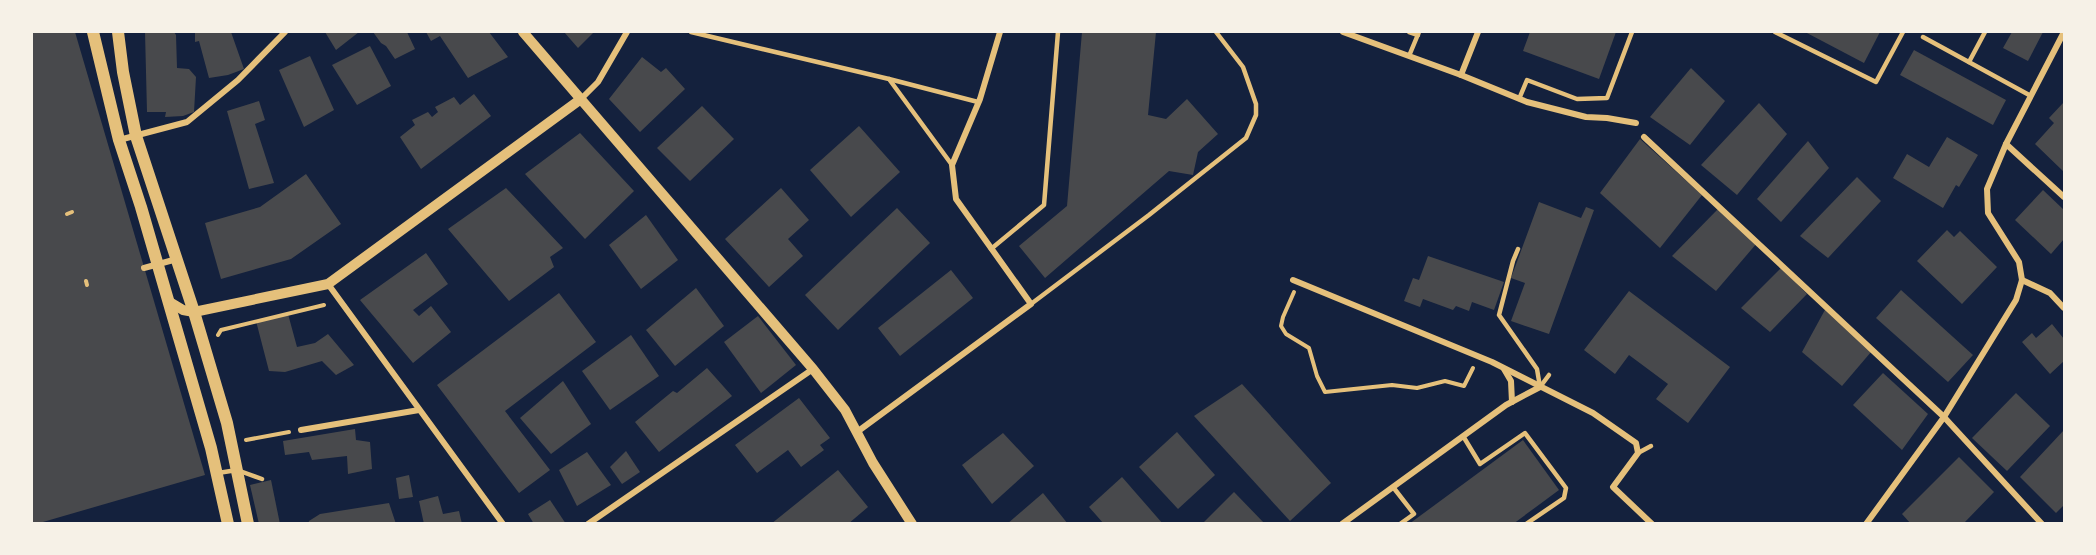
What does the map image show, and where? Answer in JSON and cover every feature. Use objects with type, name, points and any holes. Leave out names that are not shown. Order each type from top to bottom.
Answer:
[{"type":"main road","points":[[93,32],[119,140],[158,264],[211,448],[228,524]]},
{"type":"main road","points":[[118,32],[123,72],[136,136],[194,312],[227,423],[248,524]]},
{"type":"street","points":[[119,140],[188,122],[238,80],[285,32]]},
{"type":"street","points":[[522,32],[813,369],[845,410],[873,463],[912,524]]},
{"type":"street","points":[[168,301],[183,310],[194,312],[328,285],[581,99],[598,82],[627,32]]},
{"type":"street","points":[[857,432],[1031,304],[956,199],[952,165],[978,102],[1000,32]]},
{"type":"street","points":[[1343,32],[1520,99],[1586,117],[1636,123]]},
{"type":"street","points":[[1461,75],[1479,32]]},
{"type":"street","points":[[1866,524],[1944,417],[2016,300],[2022,280],[2019,262],[1988,213],[1987,189],[2006,144],[2064,32]]},
{"type":"street","points":[[1644,137],[1944,417],[2042,524]]},
{"type":"street","points":[[2006,144],[2064,197]]},
{"type":"street","points":[[144,268],[177,259]]},
{"type":"street","points":[[2022,280],[2050,293],[2064,308]]},
{"type":"street","points":[[1295,281],[1478,356],[1593,413],[1636,443],[1638,453],[1613,487],[1652,524]]},
{"type":"street","points":[[328,285],[503,524]]},
{"type":"street","points":[[588,524],[813,369]]},
{"type":"street","points":[[1503,369],[1511,381],[1512,402]]},
{"type":"street","points":[[1342,524],[1512,402],[1540,387]]},
{"type":"street","points":[[302,430],[419,410]]},
{"type":"lane","points":[[692,32],[978,102]]},
{"type":"lane","points":[[991,249],[1044,205],[1058,32]]},
{"type":"lane","points":[[1031,304],[1246,138],[1256,115],[1256,104],[1243,67],[1216,32]]},
{"type":"lane","points":[[1409,32],[1418,33],[1410,56]]},
{"type":"lane","points":[[1520,99],[1527,80],[1577,99],[1607,98],[1632,32]]},
{"type":"lane","points":[[1775,32],[1876,82],[1903,32]]},
{"type":"lane","points":[[1969,62],[1985,32]]},
{"type":"lane","points":[[1923,37],[2031,96]]},
{"type":"lane","points":[[889,79],[952,165]]},
{"type":"lane","points":[[1518,249],[1499,315],[1537,369],[1540,387]]},
{"type":"lane","points":[[1540,387],[1550,375]]},
{"type":"lane","points":[[1463,436],[1480,464],[1525,433],[1566,488],[1564,498],[1526,524]]},
{"type":"lane","points":[[1638,453],[1651,446]]},
{"type":"lane","points":[[216,473],[237,470],[262,479]]},
{"type":"lane","points":[[1393,487],[1414,514],[1400,524]]},
{"type":"path","points":[[1295,281],[1281,326],[1286,334],[1309,348],[1317,376],[1325,392],[1392,385],[1417,388],[1445,381],[1464,386],[1478,356]]},
{"type":"path","points":[[221,330],[324,305]]},
{"type":"path","points":[[246,440],[302,430]]},
{"type":"building","points":[[32,32],[75,32],[205,475],[36,524],[32,524]]},
{"type":"building","points":[[145,32],[174,32],[176,35],[177,68],[189,69],[196,77],[194,112],[183,116],[165,117],[166,112],[147,112]]},
{"type":"building","points":[[195,32],[231,32],[244,69],[228,75],[209,78],[199,41],[195,42]]},
{"type":"building","points":[[325,32],[359,32],[336,50]]},
{"type":"building","points":[[373,32],[407,32],[415,49],[395,59]]},
{"type":"building","points":[[426,32],[489,32],[508,57],[468,78],[440,36],[431,41]]},
{"type":"building","points":[[564,32],[594,32],[578,48]]},
{"type":"building","points":[[1082,32],[1156,32],[1148,115],[1166,119],[1187,99],[1218,134],[1198,152],[1193,175],[1169,171],[1045,278],[1019,246],[1067,206]]},
{"type":"building","points":[[1530,32],[1616,32],[1599,79],[1523,51]]},
{"type":"building","points":[[1805,32],[1880,32],[1864,63]]},
{"type":"building","points":[[2012,32],[2043,32],[2028,61],[2003,48]]},
{"type":"building","points":[[370,46],[391,86],[357,105],[332,65]]},
{"type":"building","points":[[1914,50],[2006,100],[1993,125],[1900,75]]},
{"type":"building","points":[[310,56],[334,110],[304,127],[279,70]]},
{"type":"building","points":[[642,57],[661,72],[666,68],[685,89],[640,132],[609,99]]},
{"type":"building","points":[[1691,68],[1725,101],[1690,145],[1650,117]]},
{"type":"building","points":[[474,94],[491,116],[421,169],[400,137],[415,125],[412,120],[428,112],[432,117],[438,112],[435,107],[454,97],[460,105]]},
{"type":"building","points":[[259,101],[265,120],[255,124],[274,183],[249,189],[227,111]]},
{"type":"building","points":[[2064,102],[2064,172],[2035,144],[2054,123],[2049,118]]},
{"type":"building","points":[[1759,103],[1787,134],[1737,195],[1701,165]]},
{"type":"building","points":[[702,106],[734,139],[690,181],[657,148]]},
{"type":"building","points":[[859,126],[900,172],[851,217],[810,170]]},
{"type":"building","points":[[580,133],[634,191],[585,239],[525,174]]},
{"type":"building","points":[[1947,137],[1978,155],[1959,187],[1956,185],[1943,208],[1893,178],[1907,154],[1929,167]]},
{"type":"building","points":[[1640,139],[1702,195],[1660,248],[1600,193]]},
{"type":"building","points":[[1808,141],[1829,168],[1781,222],[1757,199]]},
{"type":"building","points":[[306,174],[341,224],[291,259],[221,279],[205,223],[260,207]]},
{"type":"building","points":[[1857,177],[1881,201],[1828,258],[1800,236]]},
{"type":"building","points":[[506,188],[563,248],[550,257],[554,267],[509,301],[448,229]]},
{"type":"building","points":[[781,188],[809,220],[788,239],[803,256],[769,287],[725,239]]},
{"type":"building","points":[[2043,190],[2064,210],[2064,239],[2051,254],[2015,220]]},
{"type":"building","points":[[1539,202],[1581,218],[1586,207],[1594,210],[1549,334],[1511,321],[1525,283],[1511,278]]},
{"type":"building","points":[[897,208],[930,243],[838,330],[805,295]]},
{"type":"building","points":[[1718,209],[1757,243],[1716,291],[1672,256]]},
{"type":"building","points":[[646,215],[678,260],[641,289],[609,245]]},
{"type":"building","points":[[1947,230],[1954,237],[1960,231],[1997,267],[1962,304],[1917,261]]},
{"type":"building","points":[[426,253],[448,284],[413,310],[419,316],[431,306],[451,332],[413,363],[360,300]]},
{"type":"building","points":[[1428,256],[1504,282],[1494,310],[1472,302],[1469,311],[1456,306],[1453,310],[1423,299],[1420,307],[1404,301],[1413,278],[1419,280]]},
{"type":"building","points":[[1781,268],[1807,294],[1770,332],[1741,308]]},
{"type":"building","points":[[951,270],[973,298],[900,356],[878,328]]},
{"type":"building","points":[[696,288],[724,326],[675,366],[646,330]]},
{"type":"building","points":[[1901,290],[1973,355],[1948,382],[1876,318]]},
{"type":"building","points":[[1629,291],[1730,367],[1688,423],[1656,399],[1668,384],[1629,355],[1615,374],[1584,350]]},
{"type":"building","points":[[559,293],[596,342],[505,411],[550,470],[519,493],[437,385]]},
{"type":"building","points":[[1826,308],[1871,352],[1842,386],[1802,352]]},
{"type":"building","points":[[288,314],[297,347],[315,343],[328,334],[354,365],[336,375],[322,361],[285,372],[269,371],[256,321]]},
{"type":"building","points":[[758,316],[796,365],[761,393],[724,342]]},
{"type":"building","points":[[2052,324],[2064,339],[2064,361],[2050,374],[2022,342],[2032,333],[2036,338]]},
{"type":"building","points":[[631,335],[659,376],[610,410],[582,371]]},
{"type":"building","points":[[707,368],[732,396],[659,452],[635,422],[673,391],[677,393]]},
{"type":"building","points":[[1883,373],[1928,414],[1902,450],[1853,405]]},
{"type":"building","points":[[563,381],[591,424],[551,454],[520,418]]},
{"type":"building","points":[[1242,384],[1331,483],[1290,521],[1194,416]]},
{"type":"building","points":[[2016,393],[2050,426],[2007,471],[1972,438]]},
{"type":"building","points":[[799,398],[830,438],[820,445],[824,450],[801,467],[788,450],[757,473],[735,445]]},
{"type":"building","points":[[355,429],[356,440],[370,442],[372,469],[348,474],[347,456],[312,460],[309,452],[285,455],[283,441]]},
{"type":"building","points":[[2064,430],[2064,505],[2056,513],[2020,477]]},
{"type":"building","points":[[1177,432],[1215,475],[1178,509],[1139,467]]},
{"type":"building","points":[[1003,433],[1034,466],[992,504],[962,465]]},
{"type":"building","points":[[1523,440],[1559,490],[1513,524],[1409,524]]},
{"type":"building","points":[[626,451],[640,472],[622,484],[610,467]]},
{"type":"building","points":[[587,452],[611,485],[577,506],[559,470]]},
{"type":"building","points":[[1959,457],[1994,492],[1963,524],[1911,524],[1902,514]]},
{"type":"building","points":[[838,470],[868,507],[848,524],[771,524]]},
{"type":"building","points":[[409,475],[413,497],[399,499],[396,478]]},
{"type":"building","points":[[1122,477],[1163,524],[1104,524],[1089,507]]},
{"type":"building","points":[[271,480],[280,524],[259,524],[250,485]]},
{"type":"building","points":[[1234,492],[1265,524],[1202,524]]},
{"type":"building","points":[[1043,493],[1068,524],[1007,524]]},
{"type":"building","points":[[438,496],[443,514],[459,511],[462,524],[424,524],[419,501]]},
{"type":"building","points":[[550,500],[566,524],[534,524],[528,514]]},
{"type":"building","points":[[389,503],[396,524],[308,524],[320,514]]}]
